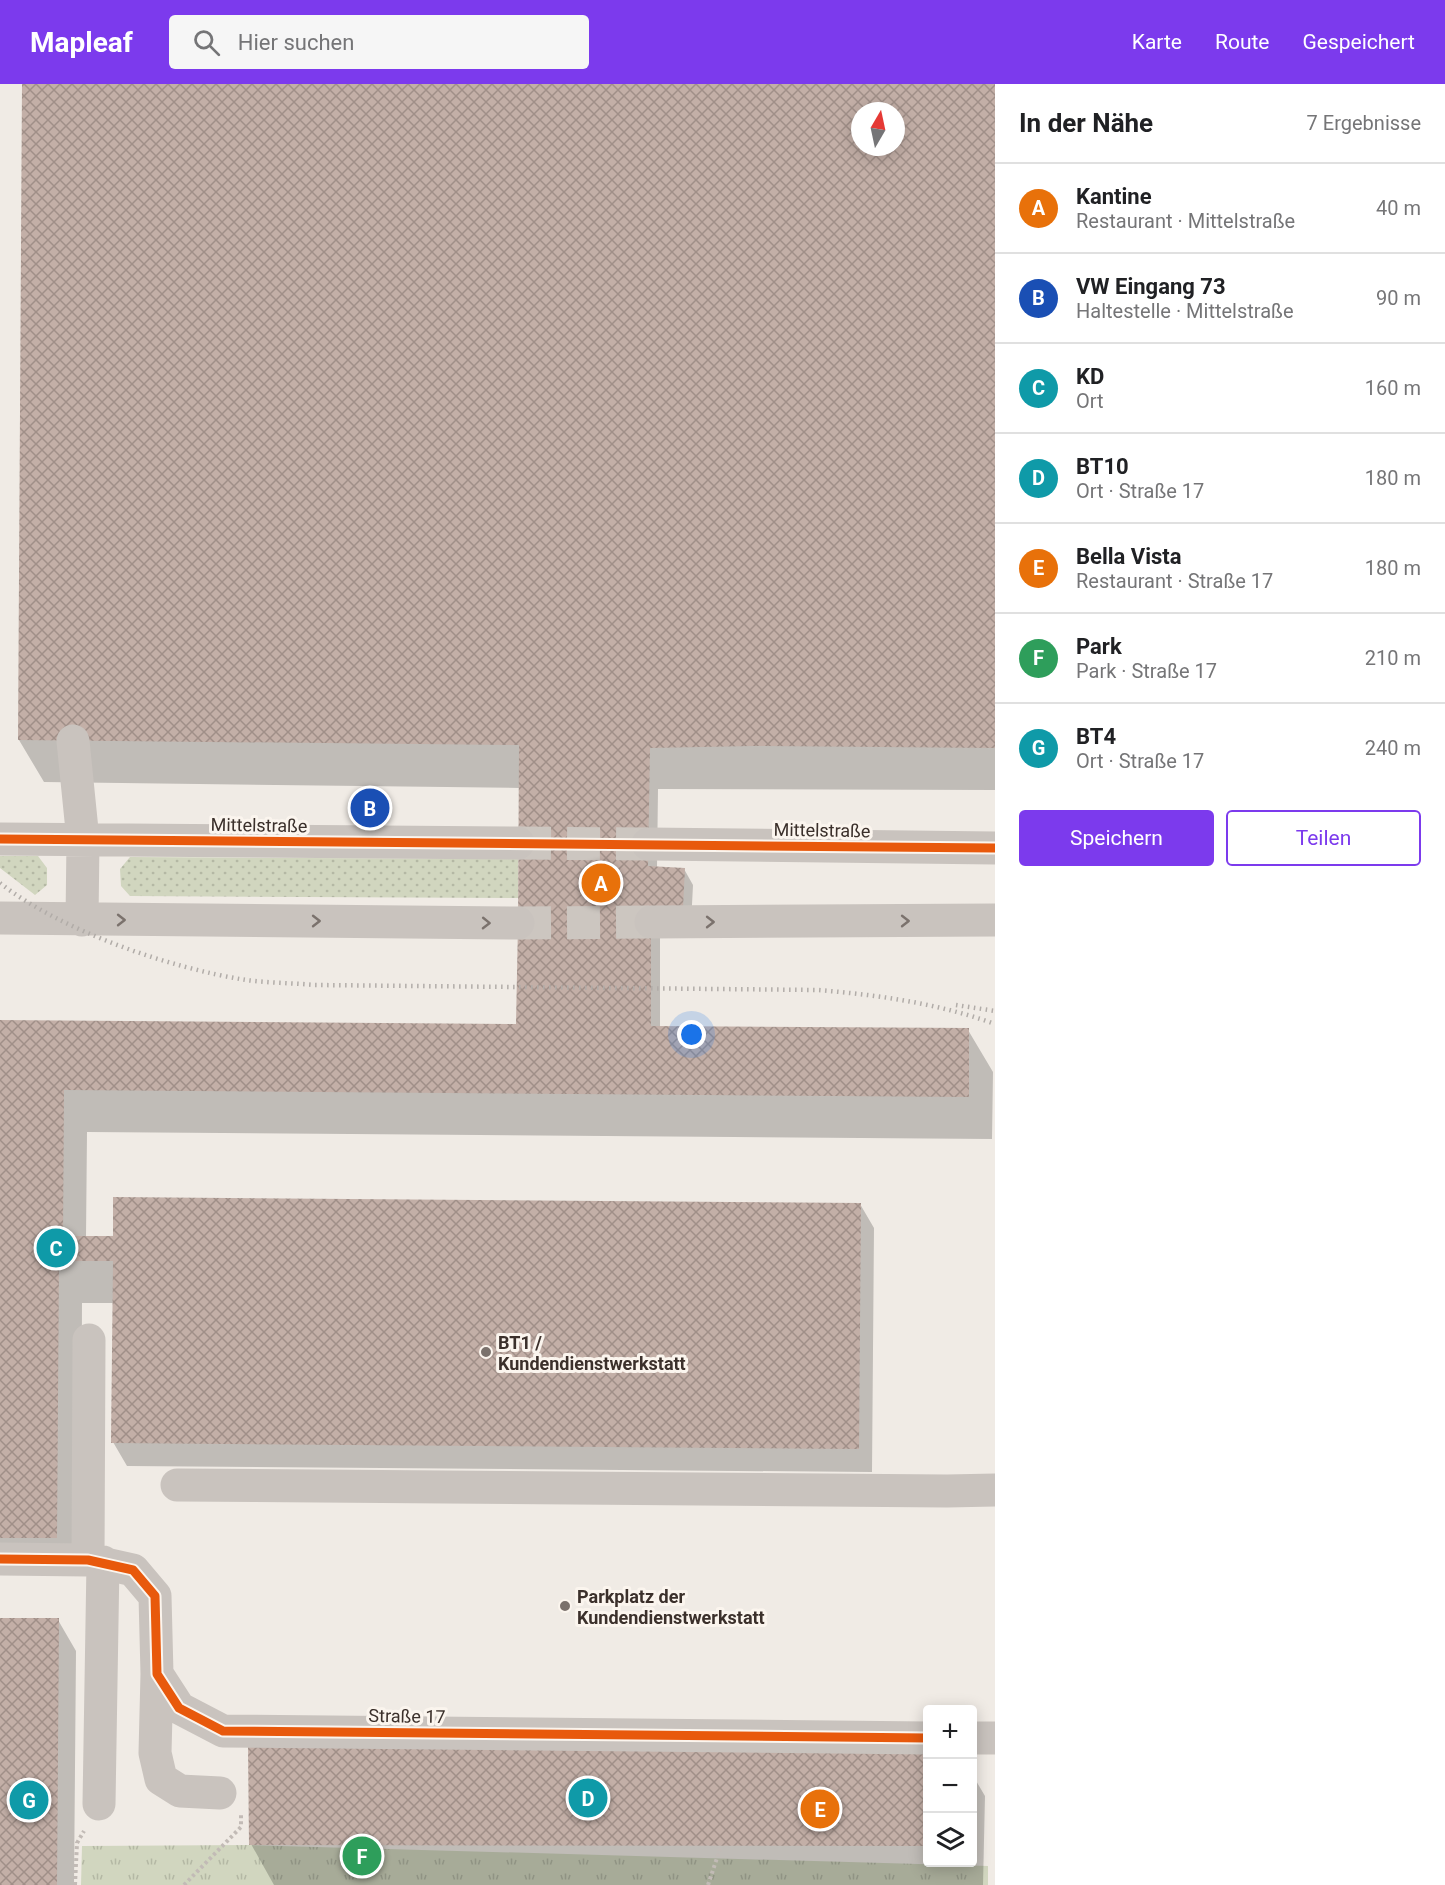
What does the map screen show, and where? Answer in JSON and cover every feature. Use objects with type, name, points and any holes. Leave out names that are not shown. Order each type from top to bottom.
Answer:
[{"type":"street","points":[[73,741],[83,840],[82,920]]},
{"type":"street","name":"Mittelstraße","points":[[0,840],[518,843]]},
{"type":"street","name":"Mittelstraße","points":[[648,844],[995,848]]},
{"type":"street","points":[[0,918],[518,923]]},
{"type":"street","points":[[651,922],[995,920]]},
{"type":"street","points":[[89,1340],[99,1804]]},
{"type":"street","points":[[177,1485],[995,1490]]},
{"type":"street","points":[[0,1559],[95,1561],[133,1570],[154,1596],[157,1674],[155,1753],[161,1779],[180,1791],[220,1793]]},
{"type":"street","name":"Straße 17","points":[[157,1674],[179,1708],[223,1731],[923,1738]]},
{"type":"street","points":[[977,1738],[995,1738]]},
{"type":"path","points":[[75,1885],[76,1843],[99,1804]]},
{"type":"path","points":[[708,1885],[721,1846]]},
{"type":"green space","points":[[0,856],[38,856],[47,868],[47,885],[35,895],[0,868]]},
{"type":"green space","points":[[130,857],[518,859],[518,898],[130,896],[121,886],[120,869]]},
{"type":"green space","points":[[249,1845],[923,1864],[923,1867],[988,1866],[988,1885],[81,1885],[82,1846]]},
{"type":"building","points":[[22,84],[995,84],[995,748],[754,746],[650,748],[648,866],[685,868],[683,908],[651,906],[651,1026],[969,1028],[969,1097],[64,1090],[63,1236],[113,1236],[113,1197],[861,1203],[859,1449],[111,1443],[113,1261],[59,1261],[57,1538],[0,1538],[0,1020],[516,1024],[519,745],[18,740]]},
{"type":"building","points":[[0,1618],[59,1618],[57,1885],[0,1885]]},
{"type":"building","points":[[248,1745],[923,1752],[923,1846],[249,1845]]},
{"type":"tunnel","points":[[518,843],[648,844]]},
{"type":"tunnel","points":[[518,923],[651,922]]},
{"type":"railway","points":[[0,883],[53,917],[117,945],[184,967],[246,980],[315,985],[818,990],[907,1001],[995,1024]]},
{"type":"railway","points":[[956,1005],[995,1011]]},
{"type":"cycle path","points":[[0,839],[995,848]]},
{"type":"cycle path","points":[[0,1559],[88,1560],[133,1570],[155,1596],[157,1674],[179,1708],[223,1731],[923,1738]]},
{"type":"place","name":"VW Eingang 73","points":[[370,808]]},
{"type":"place","name":"Kantine","points":[[601,883]]},
{"type":"place","name":"KD","points":[[56,1248]]},
{"type":"place","name":"BT1 / Kundendienstwerkstatt","points":[[486,1352]]},
{"type":"place","name":"Parkplatz der Kundendienstwerkstatt","points":[[565,1606]]},
{"type":"place","name":"BT10","points":[[588,1798]]},
{"type":"place","name":"BT4","points":[[29,1800]]},
{"type":"place","name":"Bella Vista","points":[[820,1809]]},
{"type":"place","name":"Park","points":[[362,1856]]}]
